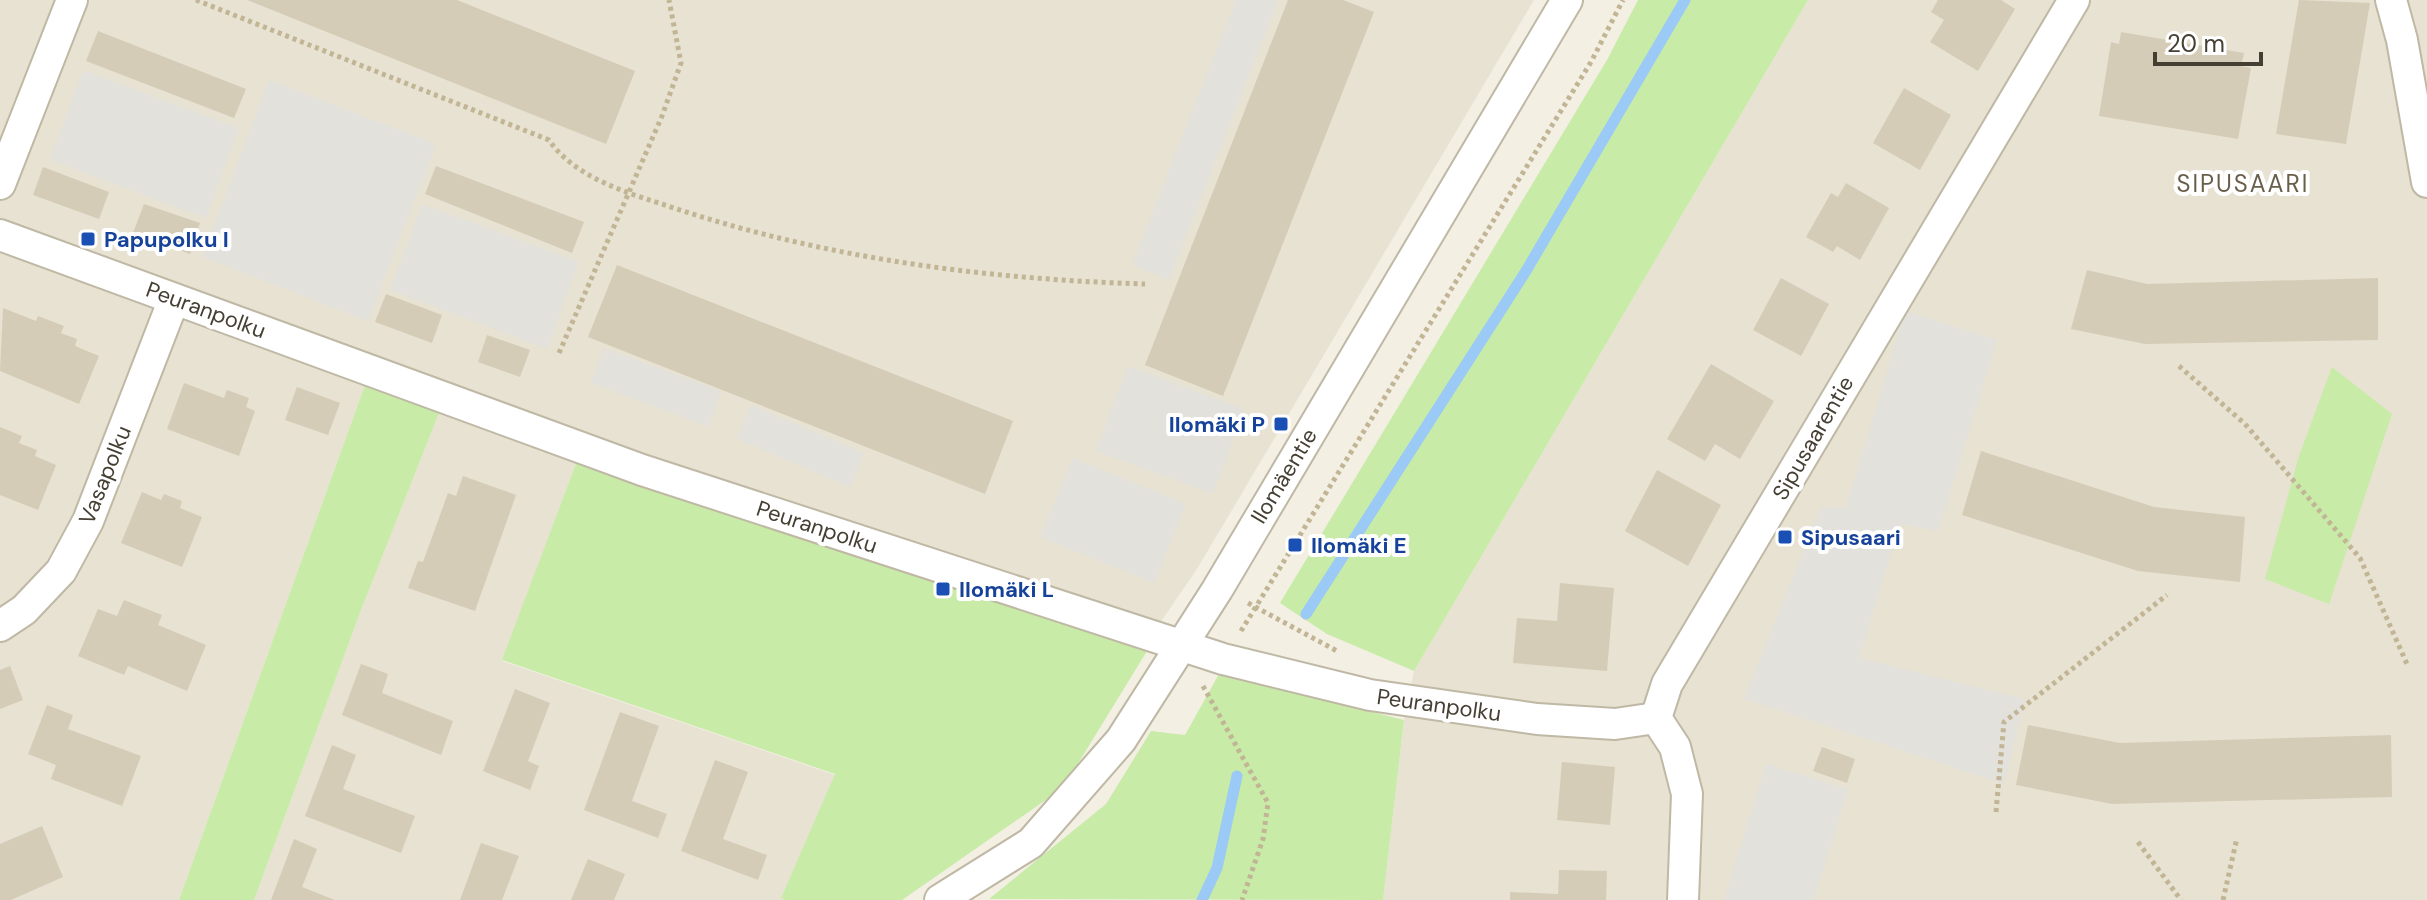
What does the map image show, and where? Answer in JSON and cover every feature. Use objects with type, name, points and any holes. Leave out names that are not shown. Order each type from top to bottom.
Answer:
[{"type":"street","points":[[0,184],[72,0]]},
{"type":"street","name":"Ilomäentie","points":[[940,900],[1031,843],[1121,740],[1181,647],[1567,0]]},
{"type":"street","name":"Sipusaarentie","points":[[1656,718],[1667,684],[2074,0]]},
{"type":"street","points":[[2391,0],[2402,40],[2427,182]]},
{"type":"street","name":"Peuranpolku","points":[[0,235],[642,470],[1181,647],[1370,695],[1522,717],[1615,724],[1656,718]]},
{"type":"street","name":"Vasapolku","points":[[0,626],[24,610],[61,571],[88,521],[174,299]]},
{"type":"street","points":[[1656,718],[1675,747],[1687,794],[1683,900]]},
{"type":"path","points":[[196,0],[549,140],[562,160],[629,193],[723,225],[886,262],[1049,281],[1145,284]]},
{"type":"path","points":[[559,353],[629,193],[681,63],[669,0]]},
{"type":"path","points":[[1223,659],[1591,62],[1623,0]]},
{"type":"path","points":[[2179,366],[2245,424],[2360,558],[2407,664]]},
{"type":"path","points":[[1996,812],[2004,722],[2167,595]]},
{"type":"path","points":[[1181,647],[1268,803],[1263,839],[1242,900]]},
{"type":"path","points":[[2223,900],[2237,838]]},
{"type":"path","points":[[2138,842],[2181,900]]},
{"type":"shaded area","points":[[0,0],[1534,0],[1197,569],[1151,636],[370,371],[179,900],[0,900]]},
{"type":"shaded area","points":[[1236,0],[1278,0],[1169,280],[1132,265]]},
{"type":"shaded area","name":"Sipusaari","points":[[1808,0],[2427,0],[2427,900],[1383,900],[1404,720],[1414,671]]},
{"type":"shaded area","points":[[83,70],[239,128],[206,218],[50,160]]},
{"type":"shaded area","points":[[269,80],[436,144],[368,321],[202,257]]},
{"type":"shaded area","points":[[422,204],[579,262],[547,349],[390,290]]},
{"type":"shaded area","points":[[1905,311],[1997,340],[1938,531],[1900,524],[1859,658],[2025,699],[2004,784],[1744,699],[1821,507],[1846,508]]},
{"type":"shaded area","points":[[604,348],[721,391],[708,427],[591,383]]},
{"type":"shaded area","points":[[1128,366],[1244,409],[1213,494],[1096,451]]},
{"type":"shaded area","points":[[751,405],[864,453],[850,487],[737,439]]},
{"type":"shaded area","points":[[439,413],[577,461],[502,661],[835,775],[781,898],[785,900],[254,900],[361,610]]},
{"type":"shaded area","points":[[1073,458],[1186,504],[1154,583],[1040,537]]},
{"type":"shaded area","points":[[1766,764],[1848,789],[1814,900],[1724,900]]},
{"type":"green space","points":[[1638,0],[1808,0],[1414,671],[1327,634],[1280,603],[1607,60]]},
{"type":"green space","points":[[2332,367],[2392,414],[2329,604],[2265,579],[2299,456]]},
{"type":"green space","points":[[365,385],[439,413],[361,610],[254,900],[179,900]]},
{"type":"green space","points":[[577,461],[1147,651],[1063,788],[902,900],[785,900],[781,898],[835,774],[502,660]]},
{"type":"green space","points":[[1219,674],[1404,720],[1383,900],[989,899],[1106,804],[1151,731],[1185,735]]},
{"type":"building","points":[[247,0],[457,0],[635,71],[606,144]]},
{"type":"building","points":[[1288,0],[1343,0],[1374,12],[1223,396],[1145,365]]},
{"type":"building","points":[[1938,0],[2001,0],[2015,9],[1978,71],[1930,42],[1944,20],[1931,12]]},
{"type":"building","points":[[2299,0],[2370,3],[2346,144],[2276,134]]},
{"type":"building","points":[[98,31],[246,89],[234,118],[86,61]]},
{"type":"building","points":[[2121,32],[2244,53],[2241,66],[2251,68],[2238,139],[2099,116],[2111,42],[2119,44]]},
{"type":"building","points":[[1904,88],[1951,115],[1920,170],[1873,143]]},
{"type":"building","points":[[436,166],[584,222],[572,253],[425,194]]},
{"type":"building","points":[[43,167],[109,192],[99,219],[33,195]]},
{"type":"building","points":[[1846,183],[1889,208],[1860,260],[1837,246],[1833,252],[1806,237],[1831,193],[1838,197]]},
{"type":"building","points":[[144,204],[200,223],[190,254],[133,233]]},
{"type":"building","points":[[617,265],[1013,421],[985,494],[588,337]]},
{"type":"building","points":[[2087,270],[2147,284],[2378,278],[2378,340],[2145,344],[2071,329]]},
{"type":"building","points":[[1781,278],[1829,304],[1801,356],[1753,330]]},
{"type":"building","points":[[386,294],[442,315],[432,343],[375,322]]},
{"type":"building","points":[[3,308],[36,321],[38,316],[64,326],[61,333],[77,339],[75,346],[99,356],[79,404],[0,371]]},
{"type":"building","points":[[487,335],[530,350],[520,377],[478,362]]},
{"type":"building","points":[[1711,364],[1774,401],[1740,459],[1715,444],[1705,461],[1667,439]]},
{"type":"building","points":[[184,383],[224,398],[227,390],[249,398],[246,407],[255,411],[239,456],[167,429]]},
{"type":"building","points":[[297,387],[340,403],[328,435],[285,420]]},
{"type":"building","points":[[0,427],[22,436],[19,443],[37,450],[35,456],[56,465],[38,510],[0,495]]},
{"type":"building","points":[[1981,451],[2154,507],[2245,517],[2240,582],[2138,571],[1962,515]]},
{"type":"building","points":[[1657,470],[1721,505],[1688,566],[1625,531]]},
{"type":"building","points":[[463,476],[516,495],[475,611],[408,588],[418,561],[423,562],[448,493],[456,496]]},
{"type":"building","points":[[142,492],[161,500],[164,494],[182,501],[180,508],[202,517],[182,567],[121,543]]},
{"type":"building","points":[[1560,583],[1614,588],[1607,671],[1513,663],[1517,618],[1557,621]]},
{"type":"building","points":[[124,600],[162,615],[158,625],[206,645],[187,691],[128,666],[124,675],[78,656],[98,609],[117,616]]},
{"type":"building","points":[[361,664],[388,674],[382,693],[453,721],[441,755],[342,715]]},
{"type":"building","points":[[10,666],[23,700],[0,709],[0,670]]},
{"type":"building","points":[[515,689],[550,703],[528,761],[539,766],[530,790],[483,771]]},
{"type":"building","points":[[47,705],[73,715],[68,729],[141,756],[122,806],[51,779],[56,765],[28,754]]},
{"type":"building","points":[[620,712],[659,726],[632,801],[667,814],[658,838],[584,810]]},
{"type":"building","points":[[2028,725],[2120,743],[2391,735],[2392,797],[2112,804],[2016,785]]},
{"type":"building","points":[[332,745],[356,755],[343,789],[415,816],[401,853],[305,816]]},
{"type":"building","points":[[1822,747],[1855,759],[1847,783],[1813,771]]},
{"type":"building","points":[[715,760],[748,772],[723,839],[767,855],[758,880],[681,851]]},
{"type":"building","points":[[1562,762],[1615,767],[1610,825],[1557,820]]},
{"type":"building","points":[[42,826],[63,877],[11,900],[0,900],[0,844]]},
{"type":"building","points":[[294,839],[317,849],[302,887],[335,900],[271,900]]},
{"type":"building","points":[[481,843],[519,856],[502,900],[460,900]]},
{"type":"building","points":[[588,859],[625,874],[614,900],[571,900]]},
{"type":"building","points":[[1559,870],[1607,871],[1606,900],[1510,900],[1510,892],[1558,894]]},
{"type":"waterway","points":[[1306,614],[1526,271],[1685,0]]},
{"type":"waterway","points":[[1202,900],[1217,868],[1237,776]]},
{"type":"place","name":"Papupolku I","points":[[88,239]]},
{"type":"place","name":"Ilomäki P","points":[[1281,424]]},
{"type":"place","name":"Sipusaari","points":[[1785,537]]},
{"type":"place","name":"Ilomäki E","points":[[1295,545]]},
{"type":"place","name":"Ilomäki L","points":[[943,589]]},
{"type":"district","name":"SIPUSAARI","points":[[2243,183]]}]
